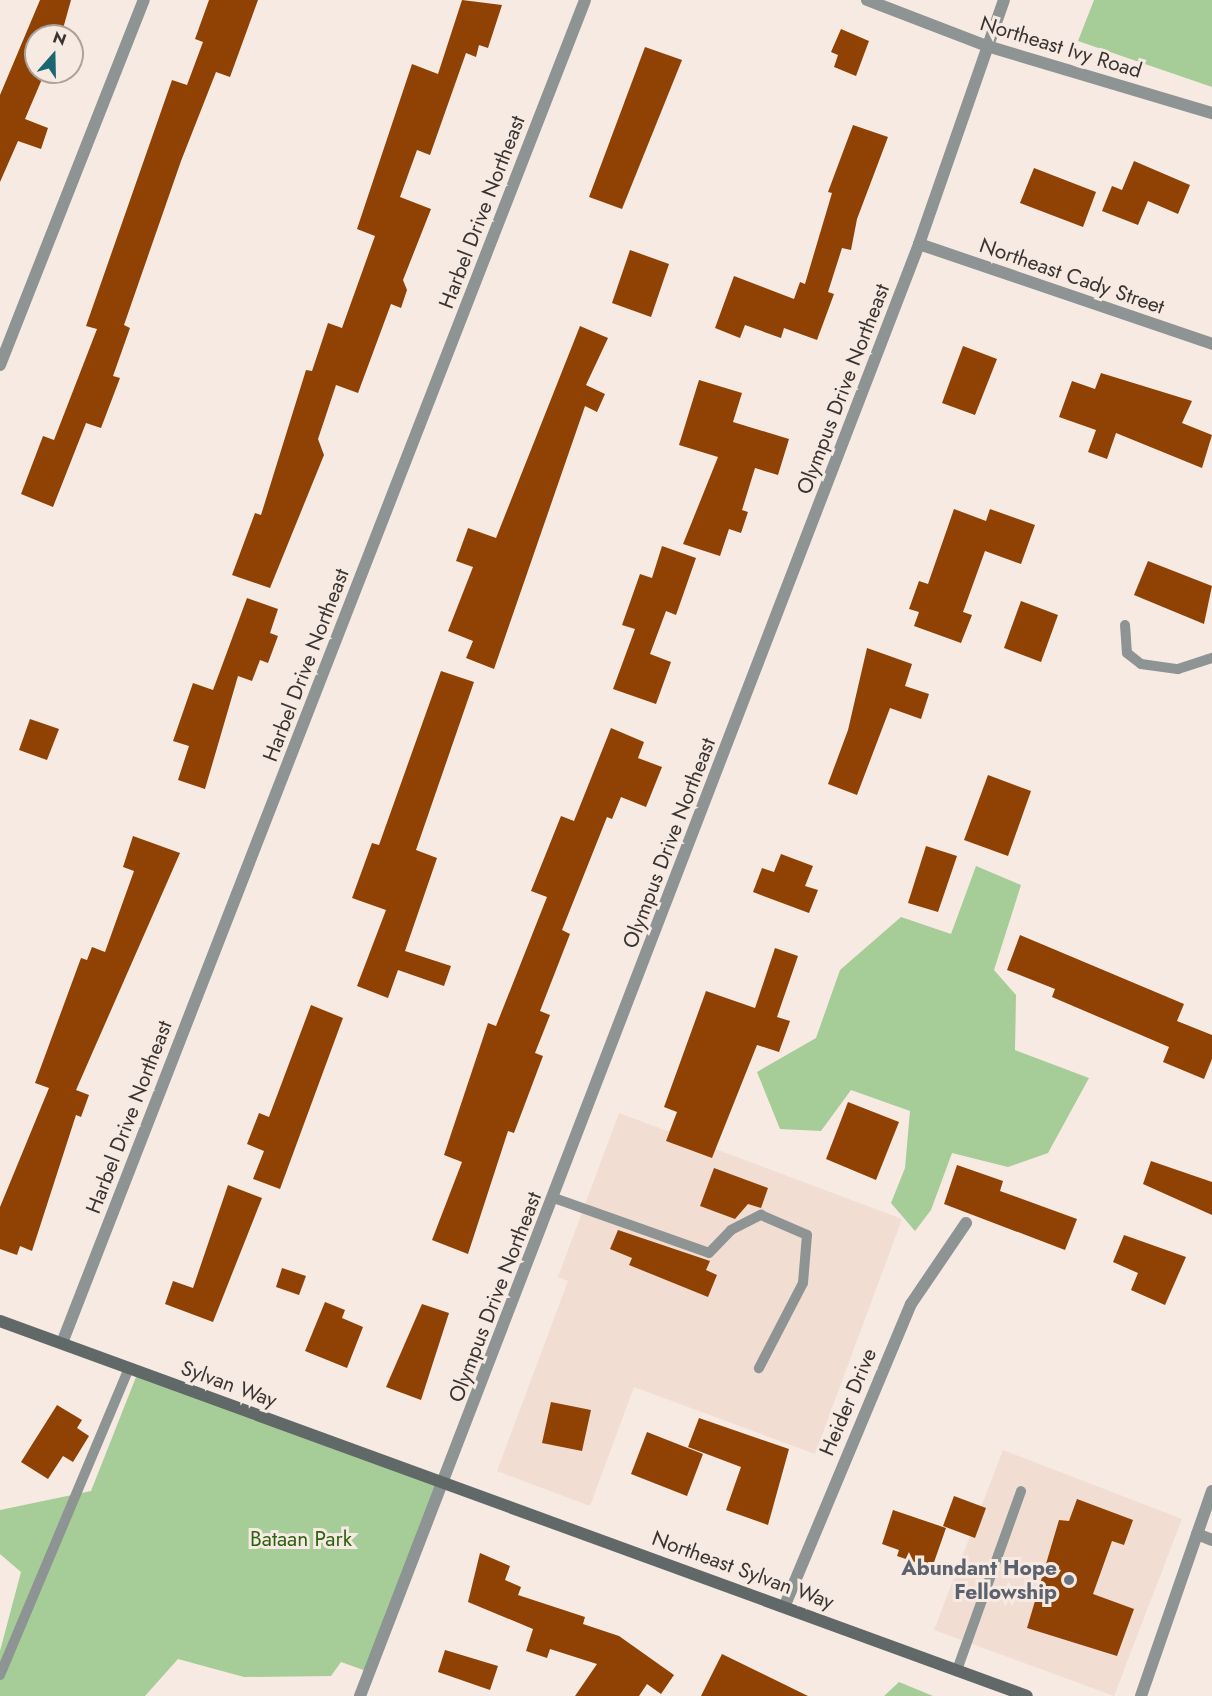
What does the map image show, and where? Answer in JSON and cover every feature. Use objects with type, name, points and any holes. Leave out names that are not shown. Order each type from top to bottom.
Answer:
[{"type":"main road","name":"Sylvan Way","points":[[0,1321],[445,1482]]},
{"type":"main road","name":"Northeast Sylvan Way","points":[[445,1482],[785,1605],[1027,1696]]},
{"type":"street","points":[[0,365],[144,0]]},
{"type":"street","name":"Harbel Drive Northeast","points":[[62,1343],[585,0]]},
{"type":"street","name":"Northeast Ivy Road","points":[[867,0],[987,46],[1212,113]]},
{"type":"street","name":"Olympus Drive Northeast","points":[[360,1696],[445,1482],[919,244],[1004,0]]},
{"type":"street","name":"Northeast Cady Street","points":[[919,244],[1212,344]]},
{"type":"street","name":"Heider Drive","points":[[785,1605],[911,1304],[966,1223]]},
{"type":"street","points":[[1141,1696],[1212,1491]]},
{"type":"street","points":[[1197,1534],[1212,1540]]},
{"type":"lane","points":[[1125,625],[1127,652],[1141,664],[1178,669],[1212,657]]},
{"type":"lane","points":[[554,1198],[709,1253],[731,1230],[761,1215],[807,1235],[803,1283],[759,1368]]},
{"type":"lane","points":[[0,1675],[129,1368]]},
{"type":"lane","points":[[957,1670],[1021,1491]]},
{"type":"shaded area","points":[[619,1113],[902,1219],[815,1454],[634,1387],[590,1506],[497,1471],[568,1281],[558,1277]]},
{"type":"shaded area","points":[[1003,1450],[1182,1519],[1114,1696],[934,1630]]},
{"type":"green space","points":[[1094,0],[1212,0],[1212,87],[1078,41]]},
{"type":"green space","points":[[976,866],[1021,885],[994,970],[1016,995],[1015,1050],[1089,1078],[1048,1153],[1008,1167],[952,1153],[931,1210],[915,1231],[891,1203],[905,1168],[910,1111],[851,1090],[821,1131],[780,1129],[757,1072],[816,1038],[840,970],[901,917],[951,934]]},
{"type":"green space","name":"Bataan Park","points":[[138,1372],[445,1482],[369,1672],[341,1662],[331,1676],[244,1677],[178,1659],[145,1696],[0,1696],[0,1651],[21,1572],[0,1554],[0,1510],[91,1491]]},
{"type":"green space","points":[[899,1682],[933,1696],[884,1696]]},
{"type":"building","points":[[40,0],[71,0],[64,24],[30,24]]},
{"type":"building","points":[[209,0],[258,0],[230,77],[216,72],[181,161],[124,325],[130,328],[113,376],[120,378],[101,428],[86,423],[53,507],[21,494],[43,436],[54,440],[97,329],[86,326],[172,80],[187,85],[203,42],[195,39]]},
{"type":"building","points":[[462,0],[502,5],[488,48],[479,45],[476,57],[466,53],[430,155],[417,150],[400,197],[431,209],[403,280],[407,290],[401,308],[391,304],[358,393],[336,385],[318,439],[324,455],[270,588],[232,575],[255,513],[261,515],[306,370],[312,371],[328,323],[342,328],[375,236],[357,229],[412,64],[438,74]]},
{"type":"building","points":[[841,29],[869,41],[856,76],[834,67],[838,55],[831,52]]},
{"type":"building","points":[[24,38],[24,84],[40,84],[25,119],[48,128],[41,149],[18,141],[0,182],[0,95]]},
{"type":"building","points":[[645,47],[682,60],[622,209],[589,197]]},
{"type":"building","points":[[853,125],[888,137],[857,219],[851,250],[842,248],[828,292],[834,294],[817,340],[784,328],[781,338],[745,325],[740,338],[715,328],[734,276],[794,299],[800,282],[805,284],[832,193],[828,192]]},
{"type":"building","points":[[1134,161],[1190,185],[1178,214],[1148,201],[1138,225],[1102,211],[1112,186],[1122,190]]},
{"type":"building","points":[[1034,168],[1096,192],[1083,227],[1020,203]]},
{"type":"building","points":[[630,250],[669,264],[651,317],[612,303]]},
{"type":"building","points":[[580,326],[608,338],[586,385],[605,394],[597,412],[585,406],[494,669],[466,658],[473,641],[448,631],[473,567],[456,561],[468,528],[496,538]]},
{"type":"building","points":[[963,346],[997,359],[975,415],[942,403]]},
{"type":"building","points":[[1101,373],[1192,401],[1182,423],[1212,435],[1202,468],[1116,433],[1107,459],[1088,452],[1096,430],[1059,417],[1072,381],[1095,389]]},
{"type":"building","points":[[699,380],[742,393],[733,422],[789,439],[778,475],[755,468],[742,510],[748,512],[741,533],[729,529],[720,556],[683,544],[718,457],[679,445]]},
{"type":"building","points":[[954,509],[986,521],[990,509],[1035,525],[1021,564],[985,551],[963,612],[972,615],[961,643],[914,626],[919,612],[909,609],[919,581],[928,584]]},
{"type":"building","points":[[662,546],[696,558],[676,615],[666,611],[650,654],[671,662],[656,704],[613,689],[635,629],[622,625],[640,574],[652,578]]},
{"type":"building","points":[[1148,561],[1212,586],[1204,624],[1134,595]]},
{"type":"building","points":[[247,598],[278,609],[270,633],[278,636],[268,663],[260,660],[252,681],[238,676],[205,789],[178,780],[189,746],[173,741],[193,683],[213,690]]},
{"type":"building","points":[[1021,601],[1058,615],[1041,662],[1004,648]]},
{"type":"building","points":[[867,648],[912,664],[905,686],[929,694],[921,719],[890,708],[857,795],[828,784],[848,730]]},
{"type":"building","points":[[441,671],[474,682],[416,850],[437,858],[405,951],[451,966],[444,986],[398,970],[388,998],[357,986],[386,910],[352,898],[372,843],[379,845]]},
{"type":"building","points":[[30,719],[59,729],[47,760],[19,750]]},
{"type":"building","points":[[611,728],[644,742],[638,758],[662,767],[646,807],[621,797],[612,819],[607,817],[562,930],[570,934],[540,1011],[550,1015],[535,1053],[543,1056],[514,1133],[508,1131],[468,1254],[432,1240],[462,1162],[444,1155],[488,1023],[496,1026],[547,897],[531,891],[561,816],[574,821]]},
{"type":"building","points":[[988,775],[1031,791],[1008,856],[964,840]]},
{"type":"building","points":[[133,836],[180,853],[76,1090],[89,1095],[81,1117],[76,1115],[32,1251],[20,1246],[17,1255],[0,1249],[0,1207],[49,1088],[35,1083],[81,958],[87,960],[92,947],[105,952],[134,871],[123,867]]},
{"type":"building","points":[[926,846],[957,856],[938,912],[908,903]]},
{"type":"building","points":[[781,854],[813,866],[805,886],[818,890],[809,913],[753,892],[762,868],[774,872]]},
{"type":"building","points":[[1020,935],[1184,1004],[1177,1021],[1212,1035],[1212,1059],[1204,1079],[1163,1062],[1169,1047],[1052,997],[1055,989],[1007,970]]},
{"type":"building","points":[[775,948],[798,956],[777,1017],[790,1021],[779,1052],[757,1045],[712,1158],[666,1141],[677,1112],[664,1107],[706,991],[755,1008]]},
{"type":"building","points":[[311,1005],[343,1018],[280,1189],[253,1179],[264,1151],[247,1144],[259,1113],[269,1117]]},
{"type":"building","points":[[848,1102],[899,1122],[876,1180],[826,1159]]},
{"type":"building","points":[[1151,1161],[1212,1182],[1212,1215],[1143,1184]]},
{"type":"building","points":[[957,1165],[1003,1181],[1000,1191],[1077,1219],[1065,1250],[944,1204]]},
{"type":"building","points":[[714,1168],[768,1188],[761,1208],[748,1204],[735,1219],[700,1206]]},
{"type":"building","points":[[228,1185],[262,1198],[213,1322],[165,1304],[173,1281],[193,1288]]},
{"type":"building","points":[[618,1230],[710,1261],[706,1270],[717,1275],[708,1297],[629,1265],[632,1258],[610,1249]]},
{"type":"building","points":[[1124,1235],[1186,1257],[1165,1305],[1131,1290],[1138,1273],[1113,1262]]},
{"type":"building","points":[[282,1268],[306,1276],[299,1295],[276,1287]]},
{"type":"building","points":[[325,1302],[345,1310],[342,1318],[363,1327],[347,1368],[305,1351]]},
{"type":"building","points":[[422,1304],[449,1313],[421,1400],[386,1387]]},
{"type":"building","points":[[551,1402],[591,1410],[582,1451],[542,1443]]},
{"type":"building","points":[[57,1405],[82,1420],[77,1428],[89,1436],[73,1462],[63,1456],[48,1479],[21,1462]]},
{"type":"building","points":[[699,1418],[789,1449],[768,1525],[726,1510],[741,1467],[688,1447]]},
{"type":"building","points":[[647,1432],[703,1454],[687,1496],[631,1474]]},
{"type":"building","points":[[954,1496],[986,1508],[975,1538],[943,1526]]},
{"type":"building","name":"Abundant Hope Fellowship","points":[[1077,1499],[1133,1520],[1124,1545],[1112,1541],[1093,1594],[1134,1609],[1117,1656],[1027,1628],[1059,1520],[1069,1521]]},
{"type":"building","points":[[893,1510],[946,1528],[932,1568],[897,1556],[899,1550],[882,1544]]},
{"type":"building","points":[[480,1553],[510,1566],[505,1580],[521,1587],[518,1595],[585,1617],[583,1624],[619,1636],[674,1675],[661,1694],[647,1684],[639,1696],[575,1696],[597,1664],[550,1649],[547,1658],[526,1651],[533,1629],[468,1602]]},
{"type":"building","points":[[445,1650],[498,1666],[490,1690],[438,1672]]},
{"type":"building","points":[[722,1654],[808,1696],[701,1696]]},
{"type":"place","name":"Abundant Hope Fellowship","points":[[1069,1580]]}]
